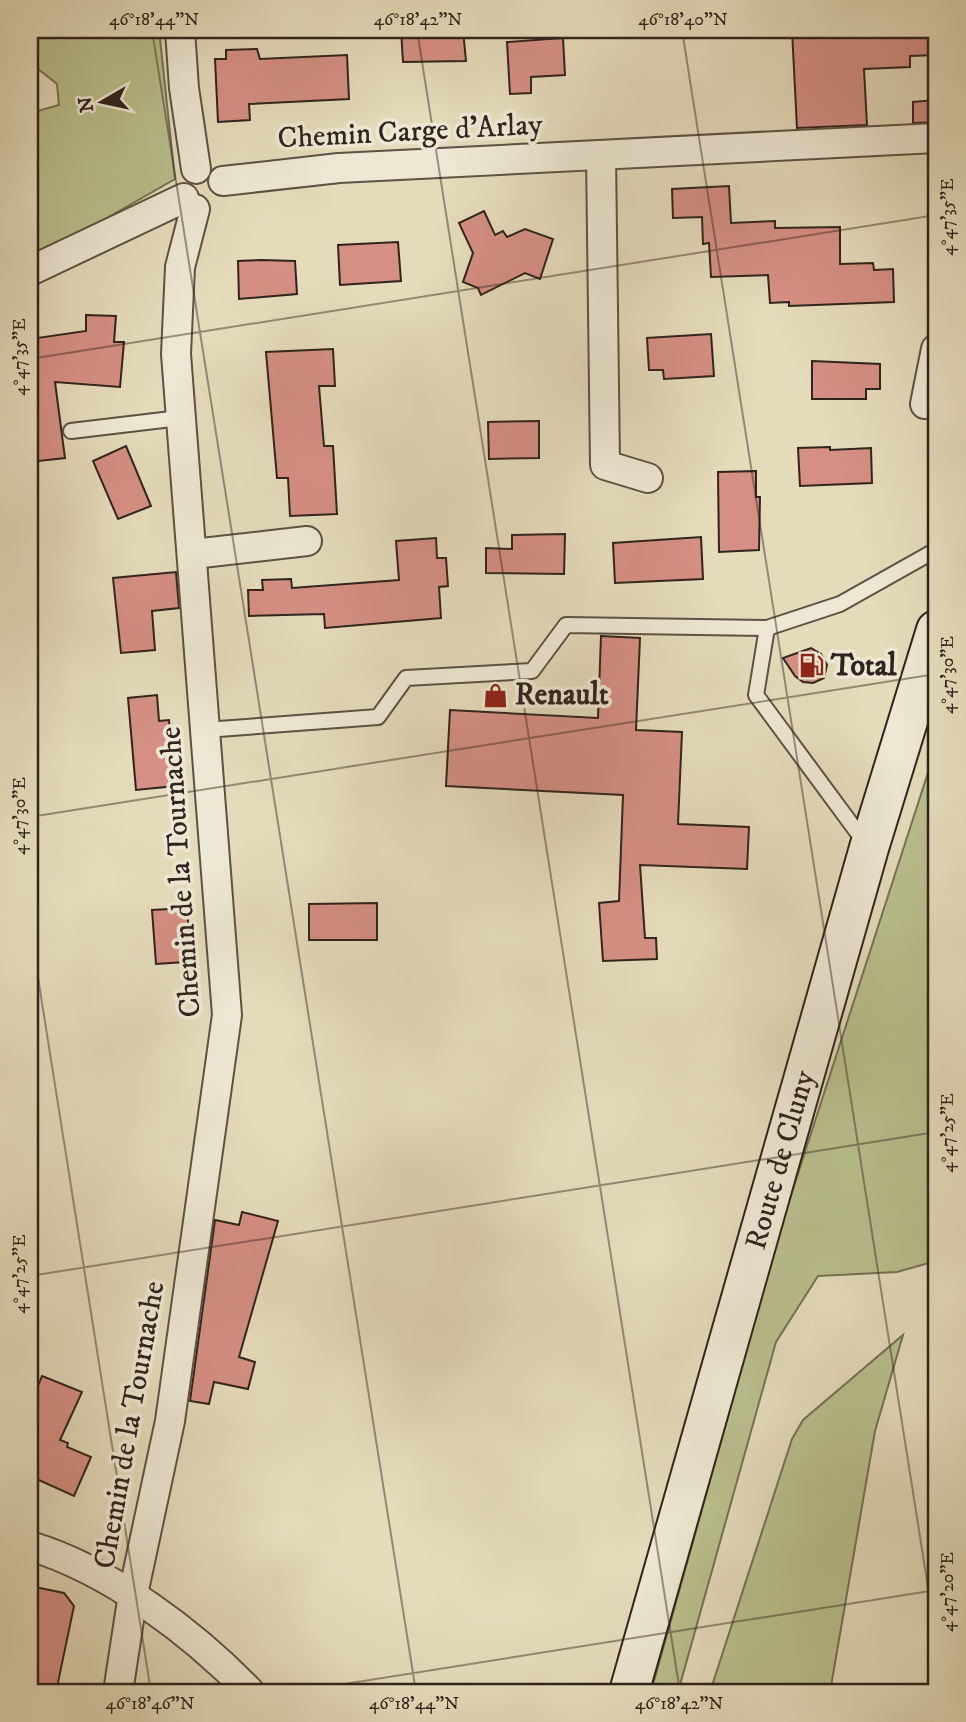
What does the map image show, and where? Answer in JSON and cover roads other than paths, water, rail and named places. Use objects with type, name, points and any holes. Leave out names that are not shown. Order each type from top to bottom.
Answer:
[{"type":"main road","name":"Route de Cluny","points":[[629,1692],[869,848],[936,630]]},
{"type":"street","points":[[180,30],[184,88],[196,169]]},
{"type":"street","name":"Chemin Carge d'Arlay","points":[[223,181],[327,169],[936,138]]},
{"type":"street","points":[[601,155],[605,466],[648,478]]},
{"type":"street","points":[[30,271],[189,203],[212,210],[219,204],[225,189],[223,181],[212,170],[196,169],[184,181],[189,203]]},
{"type":"street","name":"Chemin de la Tournache","points":[[118,1692],[133,1594],[170,1421],[228,1015],[176,354],[180,267],[189,203]]},
{"type":"street","points":[[925,404],[936,349]]},
{"type":"street","points":[[192,554],[307,541]]},
{"type":"street","points":[[30,1546],[62,1556],[133,1594],[190,1640],[215,1656],[250,1692]]},
{"type":"lane","points":[[71,431],[180,418]]},
{"type":"lane","points":[[205,730],[378,717],[405,678],[532,671],[566,625],[767,628],[840,604],[936,550]]},
{"type":"lane","points":[[767,628],[756,695],[869,848]]},
{"type":"place","name":"Total","points":[[811,666]]},
{"type":"place","name":"Renault","points":[[495,695]]}]
